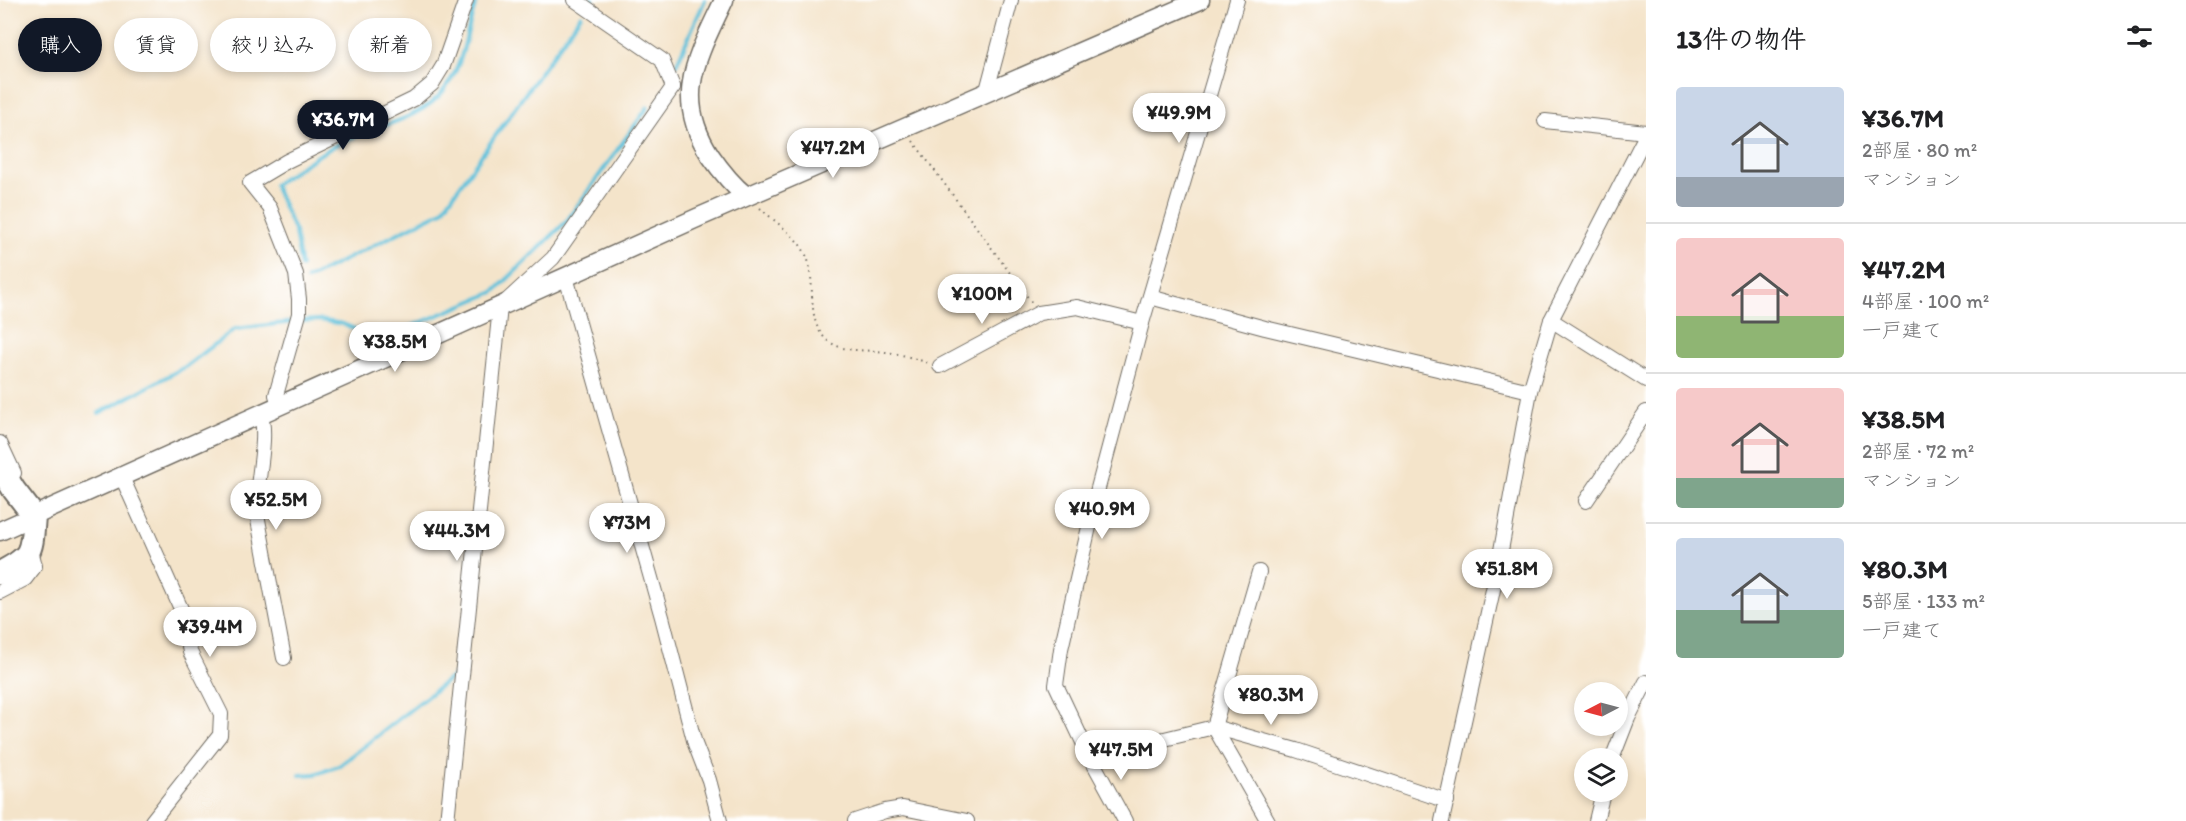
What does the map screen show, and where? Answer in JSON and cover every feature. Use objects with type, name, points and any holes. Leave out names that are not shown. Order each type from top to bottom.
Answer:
[{"type":"highway","points":[[0,467],[34,516],[31,549],[20,562],[0,573]]},
{"type":"street","points":[[279,405],[276,395],[297,320],[296,274],[270,208],[250,183],[287,161],[414,99],[432,84],[443,66],[466,0]]},
{"type":"street","points":[[576,0],[662,60],[682,87],[699,136],[722,171],[746,196]]},
{"type":"street","points":[[447,821],[500,307],[553,258],[682,87],[724,0]]},
{"type":"street","points":[[986,94],[1011,0]]},
{"type":"street","points":[[0,531],[746,196],[1200,0]]},
{"type":"street","points":[[1125,821],[1090,757],[1056,685],[1061,649],[1097,492],[1142,323],[1237,0]]},
{"type":"street","points":[[1442,821],[1498,567],[1530,391],[1551,320],[1646,133],[1545,121]]},
{"type":"street","points":[[566,277],[662,617],[694,744],[709,780],[720,821]]},
{"type":"street","points":[[1150,297],[1265,328],[1530,391]]},
{"type":"street","points":[[940,366],[1039,313],[1077,307],[1142,323]]},
{"type":"street","points":[[1551,320],[1646,380]]},
{"type":"street","points":[[1586,501],[1646,412]]},
{"type":"street","points":[[260,413],[263,420],[263,435],[256,509],[284,658]]},
{"type":"street","points":[[0,443],[34,516]]},
{"type":"street","points":[[121,475],[182,611],[190,652],[221,714],[220,735],[152,821]]},
{"type":"street","points":[[0,592],[25,579],[35,566],[31,549]]},
{"type":"street","points":[[1259,572],[1214,727],[1268,821]]},
{"type":"street","points":[[1616,748],[1646,682]]},
{"type":"street","points":[[1090,757],[1214,727],[1296,750],[1447,801]]},
{"type":"street","points":[[1596,821],[1601,802]]},
{"type":"street","points":[[855,821],[885,811],[903,808],[925,817],[967,821]]},
{"type":"path","points":[[905,129],[1039,313]]},
{"type":"path","points":[[746,196],[796,240],[805,252],[811,266],[815,319],[823,335],[831,343],[849,350],[885,352],[940,366]]},
{"type":"waterway","points":[[301,267],[295,232],[274,185],[336,145],[408,116],[434,101],[444,90],[457,68],[477,0]]},
{"type":"waterway","points":[[676,65],[705,0]]},
{"type":"waterway","points":[[307,279],[442,211],[581,15]]},
{"type":"waterway","points":[[300,321],[319,320],[343,324],[369,335],[390,335],[494,292],[566,222],[648,107]]},
{"type":"waterway","points":[[99,413],[185,367],[235,329],[293,322]]},
{"type":"waterway","points":[[300,775],[315,774],[339,766],[453,676]]}]
